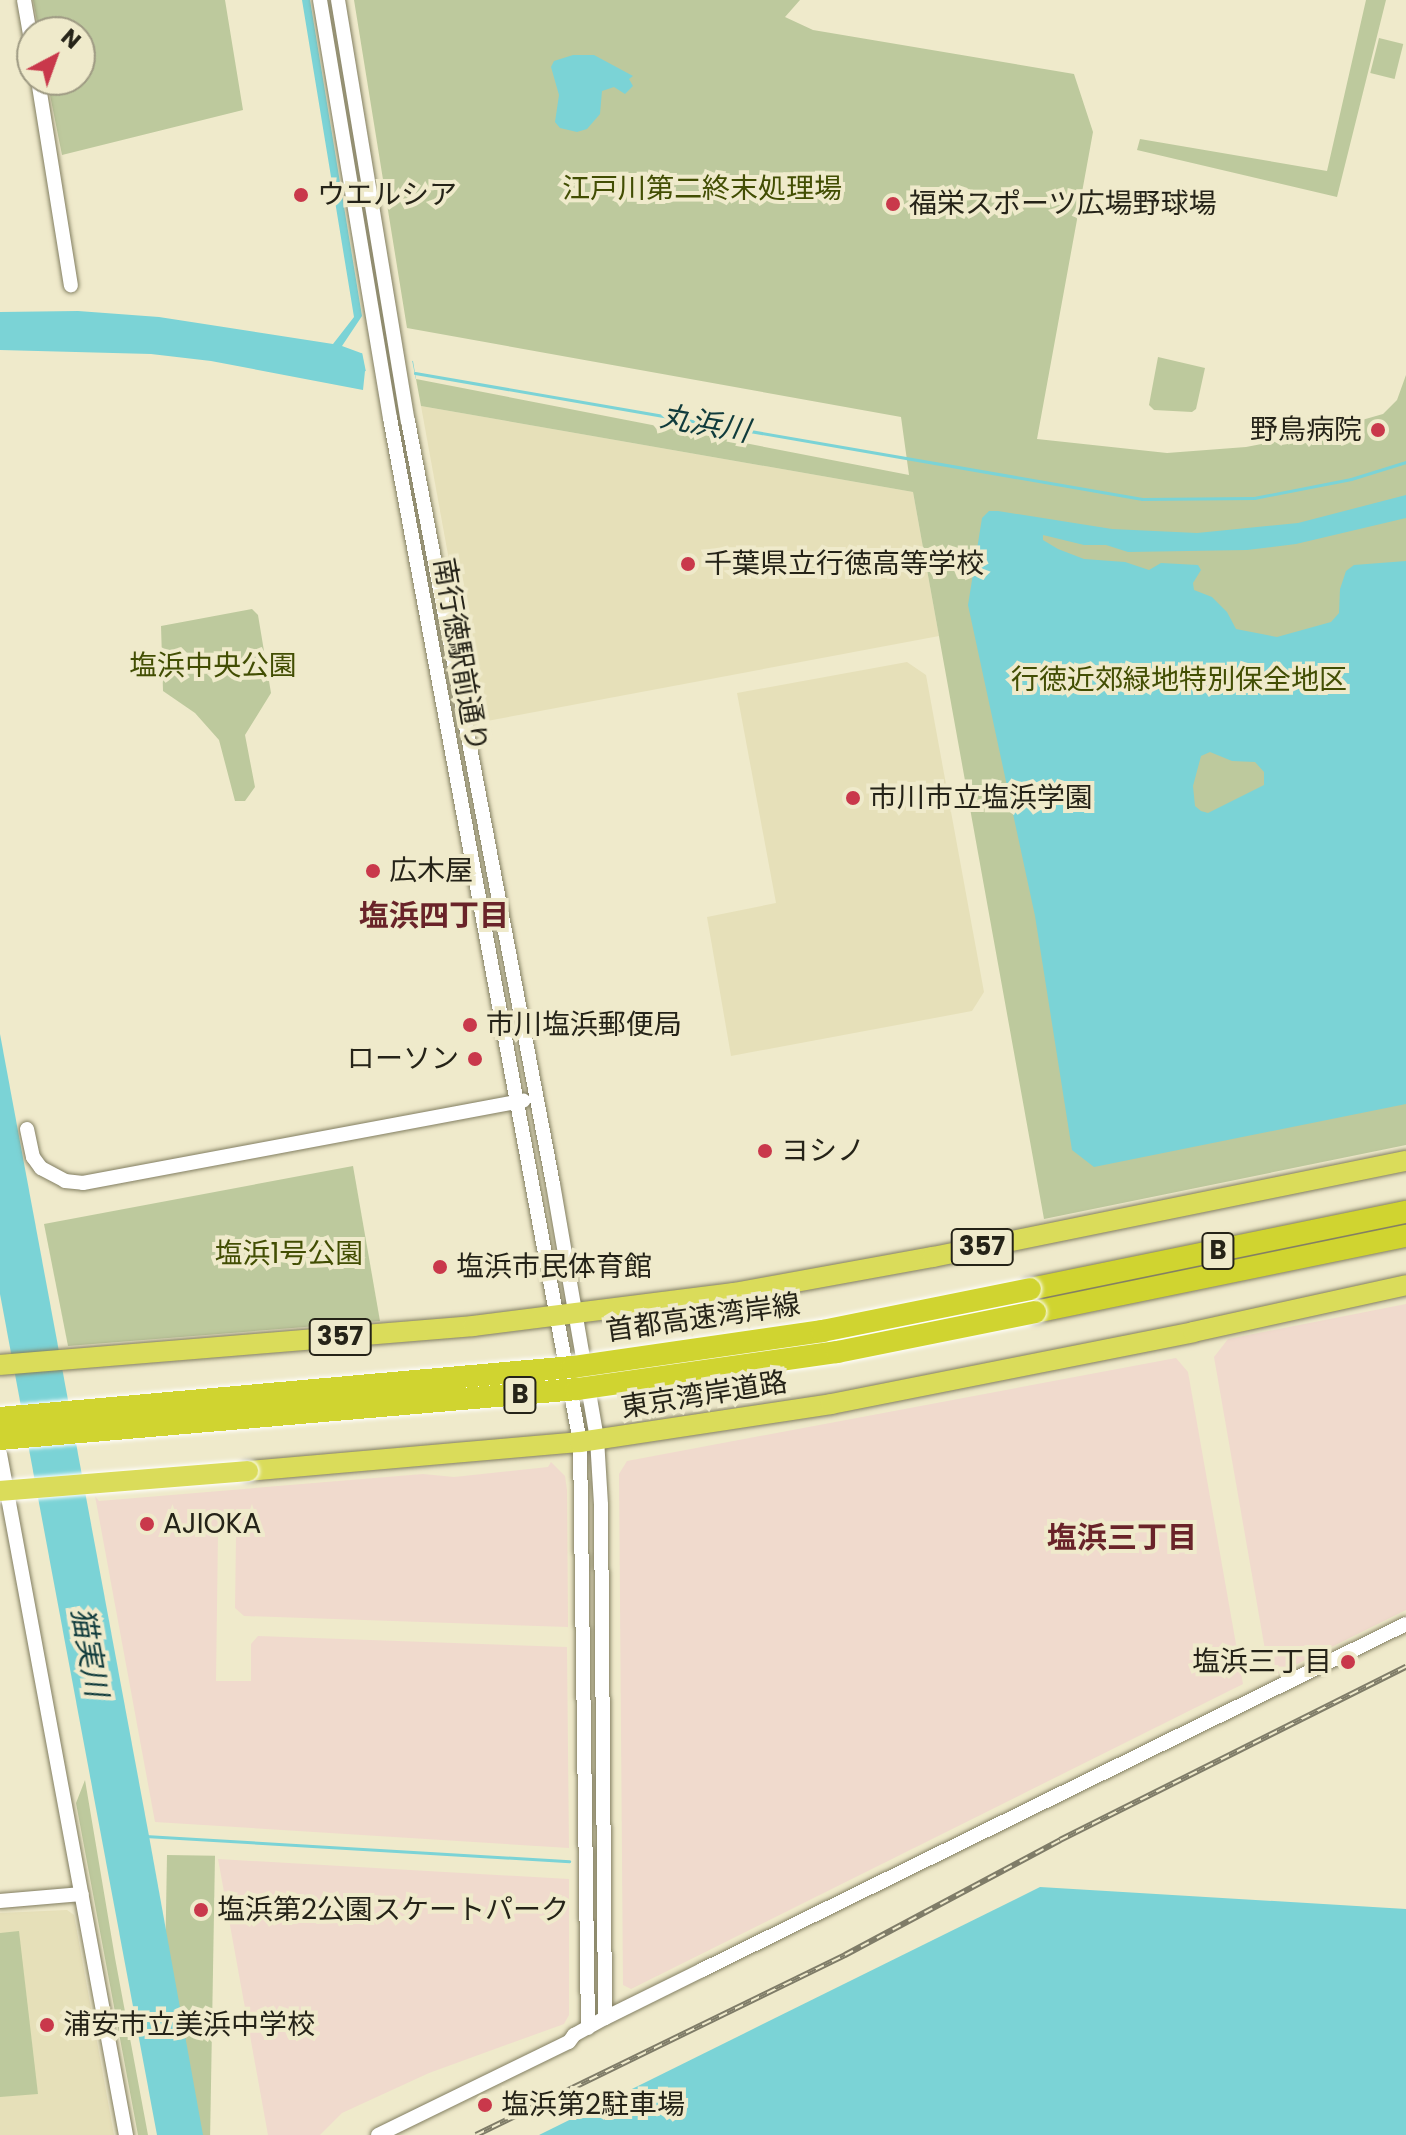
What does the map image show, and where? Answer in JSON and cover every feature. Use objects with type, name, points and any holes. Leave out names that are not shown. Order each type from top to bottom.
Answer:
[{"type":"highway","name":"357","points":[[0,1365],[565,1316],[832,1277],[1406,1161]]},
{"type":"highway","name":"首都高速湾岸線","points":[[0,1418],[587,1366],[822,1331],[1406,1212]]},
{"type":"highway","name":"首都高速湾岸線","points":[[0,1439],[577,1389],[837,1352],[1406,1236]]},
{"type":"highway","name":"東京湾岸道路","points":[[0,1491],[588,1440],[890,1393],[1406,1285]]},
{"type":"street","name":"南行徳駅前通り","points":[[320,0],[383,375],[515,1103],[565,1316]]},
{"type":"street","name":"南行徳駅前通り","points":[[338,0],[401,378],[536,1099],[565,1316]]},
{"type":"street","points":[[41,96],[71,285]]},
{"type":"street","points":[[27,1129],[33,1157],[41,1168],[57,1178],[83,1183],[536,1099]]},
{"type":"street","points":[[565,1316],[588,1440],[605,2018]]},
{"type":"street","points":[[581,2032],[588,1440]]},
{"type":"street","points":[[0,1454],[126,2135]]},
{"type":"street","points":[[378,2135],[569,2042],[605,2018],[1406,1624]]},
{"type":"street","points":[[0,1901],[82,1894]]},
{"type":"street","points":[[365,2135],[566,2034],[581,2032]]},
{"type":"shaded area","name":"千葉県立行徳高等学校","points":[[421,406],[913,492],[939,636],[487,721],[477,714]]},
{"type":"shaded area","name":"市川市立塩浜学園","points":[[907,662],[926,675],[984,992],[972,1011],[731,1056],[707,917],[776,903],[737,693]]},
{"type":"shaded area","points":[[1406,1304],[1406,1610],[1277,1674],[1268,1667],[1214,1357],[1228,1339]]},
{"type":"shaded area","points":[[1176,1358],[1188,1372],[1243,1684],[631,1989],[623,1985],[619,1474],[627,1461]]},
{"type":"shaded area","points":[[551,1462],[565,1476],[567,1490],[568,1627],[244,1616],[235,1608],[236,1536],[218,1533],[216,1681],[251,1681],[251,1644],[258,1636],[567,1647],[569,1848],[155,1822],[95,1496],[99,1501],[423,1474],[454,1477],[548,1467]]},
{"type":"shaded area","points":[[218,1859],[569,1879],[569,2015],[564,2024],[429,2073],[342,2113],[320,2135],[268,2135]]},
{"type":"shaded area","name":"浦安市立美浜中学校","points":[[67,1910],[74,1915],[114,2135],[0,2135],[0,1913]]},
{"type":"green space","points":[[33,0],[225,0],[243,110],[62,155],[50,96],[96,96],[96,16],[36,16]]},
{"type":"green space","name":"江戸川第二終末処理場","points":[[354,0],[800,0],[785,17],[813,30],[1074,74],[1093,132],[1037,439],[1167,453],[1246,447],[1313,434],[1383,414],[1397,400],[1406,375],[1406,1145],[1044,1219],[913,492],[421,406],[416,379],[909,475],[901,417],[407,328]]},
{"type":"green space","points":[[1366,0],[1386,0],[1337,197],[1137,150],[1140,139],[1327,171]]},
{"type":"green space","points":[[1379,38],[1403,44],[1395,79],[1370,73]]},
{"type":"green space","points":[[1158,357],[1205,368],[1196,409],[1192,412],[1154,410],[1149,405]]},
{"type":"green space","name":"塩浜中央公園","points":[[252,609],[258,615],[271,693],[245,735],[255,787],[245,801],[235,801],[219,740],[195,713],[163,691],[161,626]]},
{"type":"green space","name":"塩浜1号公園","points":[[353,1166],[380,1321],[68,1346],[44,1224]]},
{"type":"green space","points":[[85,1780],[148,2135],[138,2135],[76,1803]]},
{"type":"green space","points":[[167,1855],[215,1856],[210,2135],[162,2135]]},
{"type":"green space","points":[[19,1931],[38,2094],[0,2097],[0,1933]]},
{"type":"water","points":[[302,0],[310,0],[362,316],[342,346],[361,353],[413,361],[416,379],[365,371],[363,390],[211,361],[151,354],[0,350],[0,312],[78,311],[159,317],[333,344],[354,317]]},
{"type":"water","points":[[573,55],[594,55],[633,76],[629,79],[633,86],[625,94],[614,87],[602,91],[600,114],[587,129],[577,132],[560,128],[555,122],[559,95],[551,67],[554,61]]},
{"type":"water","name":"行徳近郊緑地特別保全地区","points":[[1406,495],[1406,518],[1296,544],[1247,550],[1128,552],[1106,545],[1084,545],[1043,535],[1043,540],[1084,559],[1125,562],[1149,570],[1161,563],[1198,565],[1201,570],[1193,583],[1194,590],[1212,597],[1227,612],[1236,629],[1277,637],[1331,622],[1339,613],[1340,589],[1346,571],[1354,565],[1406,561],[1406,1104],[1094,1167],[1072,1150],[1035,916],[968,605],[982,518],[989,511],[998,511],[1112,529],[1197,533],[1298,523]],"holes":[[[1210,752],[1232,761],[1255,762],[1264,772],[1264,785],[1208,813],[1201,811],[1195,806],[1193,786],[1201,756]]]},
{"type":"water","name":"猫実川","points":[[0,1034],[203,2135],[157,2135],[0,1294]]},
{"type":"water","points":[[1040,1887],[1406,1909],[1406,2135],[539,2135]]},
{"type":"pier","points":[[362,352],[412,360],[416,380],[366,372]]},
{"type":"waterway","name":"丸浜川","points":[[415,373],[1142,499],[1254,498],[1351,479],[1406,462]]},
{"type":"waterway","points":[[145,1836],[569,1861]]},
{"type":"railway","points":[[476,2135],[845,1955],[1060,1840],[1406,1667]]},
{"type":"place","name":"ウエルシア","points":[[301,195]]},
{"type":"place","name":"福栄スポーツ広場野球場","points":[[893,204]]},
{"type":"place","name":"野鳥病院","points":[[1378,430]]},
{"type":"place","name":"千葉県立行徳高等学校","points":[[688,564]]},
{"type":"place","name":"市川市立塩浜学園","points":[[853,798]]},
{"type":"place","name":"広木屋","points":[[373,871]]},
{"type":"place","name":"市川塩浜郵便局","points":[[470,1025]]},
{"type":"place","name":"ローソン","points":[[475,1059]]},
{"type":"place","name":"ヨシノ","points":[[765,1151]]},
{"type":"place","name":"塩浜市民体育館","points":[[440,1267]]},
{"type":"place","name":"AJIOKA","points":[[147,1524]]},
{"type":"place","name":"塩浜三丁目","points":[[1348,1662]]},
{"type":"place","name":"塩浜第2公園スケートパーク","points":[[201,1910]]},
{"type":"place","name":"浦安市立美浜中学校","points":[[47,2025]]},
{"type":"place","name":"塩浜第2駐車場","points":[[485,2105]]},
{"type":"district","name":"塩浜四丁目","points":[[434,916]]},
{"type":"district","name":"塩浜三丁目","points":[[1122,1538]]}]
